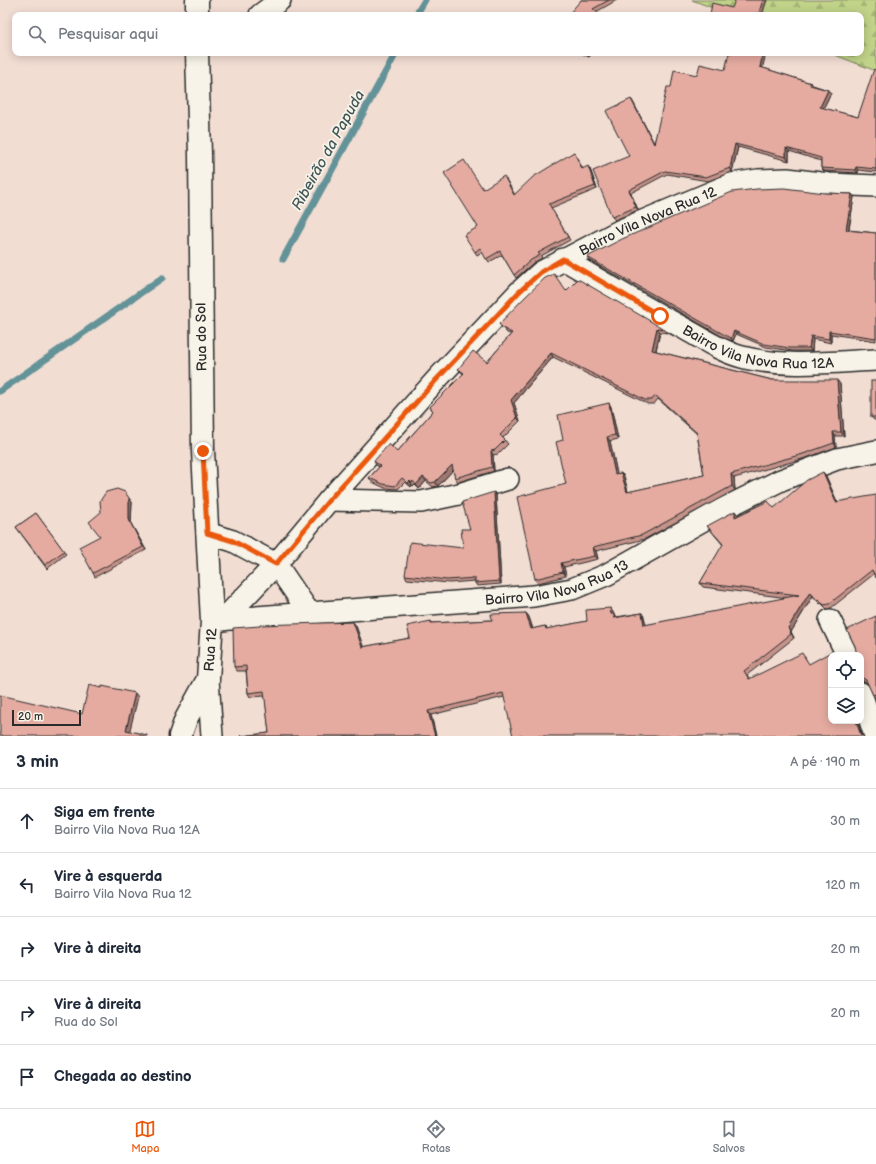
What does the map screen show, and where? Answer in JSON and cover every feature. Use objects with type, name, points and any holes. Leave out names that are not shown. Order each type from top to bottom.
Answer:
[{"type":"street","points":[[197,0],[197,12]]},
{"type":"street","points":[[264,12],[280,0]]},
{"type":"street","name":"Rua do Sol","points":[[201,56],[200,154],[203,451],[207,533],[218,620]]},
{"type":"street","name":"Bairro Vila Nova Rua 12","points":[[218,620],[276,564],[329,500],[437,379],[519,292],[541,272],[563,259],[619,231],[731,184],[758,180],[787,179],[829,184],[876,186]]},
{"type":"street","name":"Bairro Vila Nova Rua 12A","points":[[563,259],[660,316],[725,351],[742,357],[766,361],[810,363],[876,360]]},
{"type":"street","name":"Bairro Vila Nova Rua 13","points":[[218,620],[534,596],[572,589],[606,575],[721,510],[781,480],[836,459],[876,451]]},
{"type":"street","points":[[329,500],[421,502],[459,494],[508,479]]},
{"type":"street","points":[[207,533],[233,541],[276,564],[310,614]]},
{"type":"street","name":"Rua 12","points":[[208,679],[218,620]]},
{"type":"street","points":[[830,620],[846,652]]},
{"type":"street","points":[[180,736],[186,719],[208,679]]},
{"type":"street","points":[[208,679],[212,736]]},
{"type":"street","points":[[864,702],[875,736]]},
{"type":"green space","points":[[692,0],[876,0],[876,71],[838,56],[864,56],[864,12],[723,12]]},
{"type":"building","points":[[581,0],[609,0],[593,9],[596,12],[571,12]]},
{"type":"building","points":[[735,0],[763,0],[759,12],[710,12],[712,3],[732,8]]},
{"type":"building","points":[[728,56],[762,56],[760,67],[828,90],[820,107],[858,117],[874,69],[876,70],[876,169],[856,167],[855,170],[821,168],[821,158],[786,148],[786,157],[735,144],[730,168],[706,177],[665,171],[629,190],[636,207],[612,217],[593,171],[629,156],[606,111],[631,99],[654,144],[667,87],[671,87],[674,70],[697,75],[700,64],[725,70]]},
{"type":"building","points":[[574,152],[582,169],[588,166],[595,186],[549,204],[568,237],[538,253],[540,255],[531,260],[514,275],[500,251],[486,259],[480,248],[475,252],[464,235],[478,227],[444,173],[464,160],[483,189],[504,176],[514,195],[533,177]]},
{"type":"building","points":[[784,188],[825,193],[852,194],[846,230],[876,233],[876,338],[829,331],[829,339],[811,336],[809,348],[790,348],[764,344],[734,331],[731,338],[587,257],[622,239],[732,192]]},
{"type":"building","points":[[554,274],[566,291],[578,279],[664,329],[657,328],[652,350],[772,380],[837,380],[841,432],[833,432],[834,443],[803,454],[731,474],[732,486],[642,535],[593,547],[595,556],[561,563],[563,572],[535,579],[517,497],[566,484],[556,442],[563,440],[558,415],[609,403],[615,435],[607,437],[615,474],[621,473],[627,492],[704,475],[697,433],[656,396],[651,400],[645,400],[551,353],[511,400],[517,418],[500,435],[505,440],[495,450],[491,451],[492,467],[455,478],[452,465],[435,482],[431,483],[423,477],[416,485],[413,481],[412,483],[410,481],[408,483],[402,478],[395,486],[383,484],[369,478],[380,466],[374,461],[389,444],[397,452],[433,411],[430,407],[464,373],[458,369],[473,351],[487,362],[512,333],[504,329],[499,324],[545,278]]},
{"type":"building","points":[[871,381],[876,381],[876,417],[871,417]]},
{"type":"building","points":[[823,472],[836,502],[876,495],[876,578],[872,570],[829,604],[824,605],[810,592],[788,628],[791,634],[744,671],[749,679],[802,653],[809,664],[828,654],[828,724],[857,724],[861,736],[513,736],[503,693],[428,711],[435,736],[241,736],[269,733],[264,691],[248,693],[246,666],[234,667],[233,628],[260,625],[353,622],[362,647],[410,638],[407,626],[431,621],[431,623],[492,620],[491,614],[526,613],[531,629],[545,626],[546,629],[587,621],[586,610],[610,608],[611,614],[614,614],[614,618],[642,613],[644,625],[799,595],[700,583],[723,544],[707,526],[735,511],[735,517],[768,501],[774,508],[807,480]]},
{"type":"building","points":[[117,489],[125,492],[129,498],[129,520],[143,547],[93,573],[79,547],[100,536],[89,522],[101,512],[100,501],[106,492]]},
{"type":"building","points":[[494,492],[499,581],[475,583],[475,578],[447,580],[405,575],[410,542],[463,548],[461,529],[470,529],[462,502]]},
{"type":"building","points":[[36,513],[64,551],[45,565],[16,527]]},
{"type":"building","points":[[876,616],[876,694],[873,695],[864,679],[864,652],[856,652],[855,646],[847,630]]},
{"type":"building","points":[[89,685],[102,688],[102,686],[135,693],[126,730],[147,736],[0,736],[0,695],[82,714]]},
{"type":"waterway","name":"Ribeirão da Papuda","points":[[418,12],[425,0]]},
{"type":"waterway","name":"Ribeirão da Papuda","points":[[283,259],[394,56]]},
{"type":"waterway","name":"Ribeirão da Papuda","points":[[0,391],[162,278]]},
{"type":"route","points":[[203,451],[207,533],[233,541],[276,564],[329,500],[437,379],[519,292],[541,272],[563,259],[660,316]]}]
